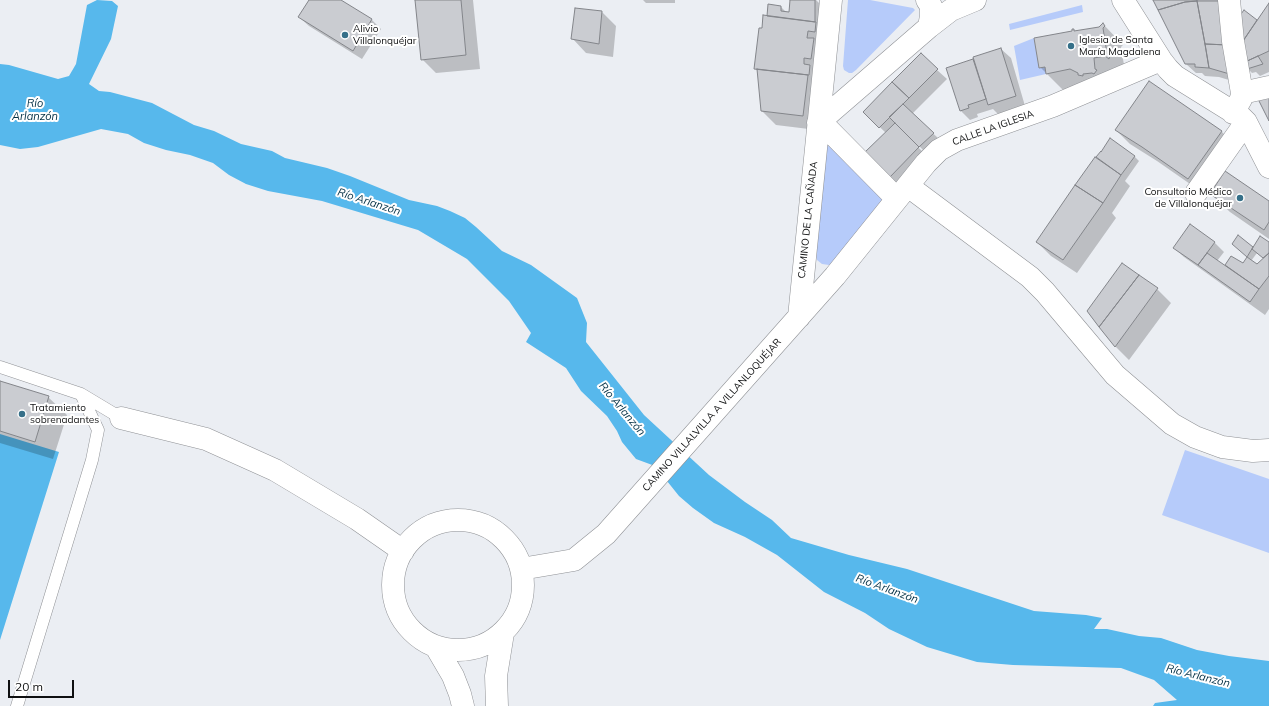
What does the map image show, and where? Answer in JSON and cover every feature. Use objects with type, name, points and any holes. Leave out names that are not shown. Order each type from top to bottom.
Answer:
[{"type":"street","name":"CAMINO DE LA CAÑADA","points":[[799,317],[831,0]]},
{"type":"street","points":[[927,0],[931,6],[929,27]]},
{"type":"street","points":[[976,0],[951,10],[929,27],[819,122],[902,192],[1030,276],[1115,375],[1172,424],[1195,437],[1222,447],[1253,451],[1269,450]]},
{"type":"street","points":[[1123,0],[1168,69],[1175,76],[1240,117],[1269,167]]},
{"type":"street","points":[[1196,193],[1240,117],[1242,93],[1233,41],[1229,0]]},
{"type":"street","name":"CALLE LA IGLESIA","points":[[799,317],[836,276],[902,192],[939,150],[957,140],[1053,106],[1161,60]]},
{"type":"street","points":[[824,72],[832,84],[843,88],[858,88]]},
{"type":"street","points":[[1242,93],[1269,87]]},
{"type":"street","points":[[804,262],[809,272],[817,277],[825,279],[836,276]]},
{"type":"street","name":"CAMINO VILLALVILLA A VILLANLOQUÉJAR","points":[[521,569],[574,560],[606,534],[799,317]]},
{"type":"street","points":[[121,418],[206,439],[275,470],[357,519],[403,551]]},
{"type":"street","points":[[461,520],[481,524],[499,534],[513,550],[521,569],[523,589],[519,609],[503,633],[493,640],[475,648],[455,650],[436,646],[418,637],[407,627],[395,605],[392,584],[396,564],[403,551],[421,531],[440,522],[461,520]]},
{"type":"street","points":[[496,706],[496,676],[503,633]]},
{"type":"street","points":[[436,646],[453,676],[464,706]]},
{"type":"lane","points":[[0,367],[81,394],[121,418]]},
{"type":"lane","points":[[17,706],[92,460],[98,430],[81,394]]},
{"type":"shaded area","points":[[848,0],[870,0],[913,8],[915,10],[852,73],[844,70],[843,66]]},
{"type":"shaded area","points":[[1082,5],[1083,12],[1010,30],[1009,24]]},
{"type":"shaded area","points":[[1034,38],[1039,68],[1045,67],[1046,74],[1020,80],[1014,46]]},
{"type":"shaded area","points":[[826,140],[886,198],[834,262],[829,265],[822,264],[817,260],[815,250]]},
{"type":"shaded area","points":[[1185,450],[1269,479],[1269,553],[1162,515]]},
{"type":"water","name":"Río Arlanzón","points":[[97,0],[112,1],[118,6],[111,39],[89,84],[99,91],[110,92],[152,103],[194,125],[214,131],[241,144],[272,151],[285,158],[327,168],[409,200],[437,206],[465,218],[502,251],[531,265],[577,298],[587,323],[586,342],[644,415],[709,475],[772,520],[791,538],[849,555],[907,569],[1034,611],[1086,615],[1102,618],[1094,629],[1107,629],[1139,636],[1161,638],[1197,650],[1269,661],[1269,706],[1153,706],[1155,703],[1177,700],[1154,680],[1121,668],[1013,665],[977,662],[927,647],[889,629],[865,613],[824,592],[777,555],[745,537],[714,523],[693,508],[679,496],[655,466],[636,459],[622,442],[607,416],[581,391],[566,368],[526,342],[531,333],[509,301],[467,259],[418,230],[322,201],[268,191],[246,184],[229,175],[213,163],[190,155],[166,150],[144,143],[128,134],[101,129],[38,147],[20,149],[0,145],[0,64],[9,65],[58,79],[69,76],[76,64],[87,5]]},
{"type":"water","points":[[0,434],[59,452],[0,640]]},
{"type":"building","name":"Alivio Villalonquéjar","points":[[309,0],[341,0],[372,19],[353,51],[298,17]]},
{"type":"building","points":[[415,0],[461,0],[466,55],[421,60]]},
{"type":"building","points":[[790,0],[815,0],[815,22],[767,16],[768,4],[781,6],[781,11],[789,12]]},
{"type":"building","points":[[1153,0],[1197,1],[1185,2],[1158,10]]},
{"type":"building","points":[[1197,1],[1209,68],[1195,67],[1195,64],[1185,64],[1158,10],[1185,2]]},
{"type":"building","points":[[1197,1],[1221,1],[1228,45],[1205,44]]},
{"type":"building","points":[[1269,3],[1269,51],[1245,62],[1243,41]]},
{"type":"building","points":[[575,8],[602,11],[599,44],[571,39]]},
{"type":"building","points":[[1244,10],[1257,20],[1243,41],[1238,18]]},
{"type":"building","points":[[763,15],[816,22],[815,32],[808,31],[807,38],[814,38],[811,59],[804,58],[804,64],[810,65],[809,75],[754,69],[759,28],[762,28]]},
{"type":"building","name":"Iglesia de Santa María Magdalena","points":[[1103,23],[1105,26],[1103,28],[1107,54],[1110,55],[1109,59],[1105,56],[1094,58],[1095,69],[1097,70],[1094,74],[1083,74],[1083,76],[1078,75],[1078,73],[1070,69],[1046,74],[1045,67],[1039,68],[1034,38],[1072,31],[1072,29],[1074,29],[1074,31],[1099,27]]},
{"type":"building","points":[[1205,44],[1228,45],[1233,75],[1209,68]]},
{"type":"building","points":[[1001,48],[1016,96],[988,105],[973,57]]},
{"type":"building","points":[[921,53],[938,69],[909,98],[892,82]]},
{"type":"building","points":[[1258,56],[1263,64],[1247,69],[1245,62]]},
{"type":"building","points":[[973,59],[986,99],[968,105],[969,108],[960,111],[946,68]]},
{"type":"building","points":[[757,69],[808,75],[803,116],[761,111]]},
{"type":"building","points":[[1149,81],[1222,131],[1188,179],[1115,130]]},
{"type":"building","points":[[892,82],[909,98],[879,128],[863,112]]},
{"type":"building","points":[[1269,95],[1269,121],[1258,99]]},
{"type":"building","points":[[903,104],[934,133],[919,147],[889,117]]},
{"type":"building","points":[[895,123],[919,147],[889,178],[864,153]]},
{"type":"building","points":[[1110,138],[1135,156],[1121,175],[1096,157]]},
{"type":"building","points":[[1095,157],[1121,175],[1103,203],[1075,185]]},
{"type":"building","name":"Consultorio Médico de Villalonquéjar","points":[[1225,171],[1269,201],[1269,222],[1264,230],[1210,194]]},
{"type":"building","points":[[1075,185],[1103,203],[1063,260],[1036,242]]},
{"type":"building","points":[[1190,224],[1215,242],[1198,265],[1173,248]]},
{"type":"building","points":[[1238,235],[1253,247],[1247,257],[1232,244]]},
{"type":"building","points":[[1260,236],[1269,242],[1269,253],[1263,258],[1252,249]]},
{"type":"building","points":[[1207,253],[1259,289],[1250,302],[1198,265]]},
{"type":"building","points":[[1269,253],[1269,276],[1259,289],[1225,265],[1231,256],[1243,263],[1247,257],[1257,264]]},
{"type":"building","points":[[1122,263],[1139,275],[1099,327],[1087,311]]},
{"type":"building","points":[[1139,275],[1158,288],[1115,347],[1099,327]]},
{"type":"building","name":"Tratamiento sobrenadantes","points":[[0,381],[49,396],[35,442],[0,431]]},
{"type":"place","name":"Alivio Villalonquéjar","points":[[345,35]]},
{"type":"place","name":"Iglesia de Santa María Magdalena","points":[[1071,46]]},
{"type":"place","name":"Consultorio Médico de Villalonquéjar","points":[[1240,198]]},
{"type":"place","name":"Tratamiento sobrenadantes","points":[[22,414]]}]
